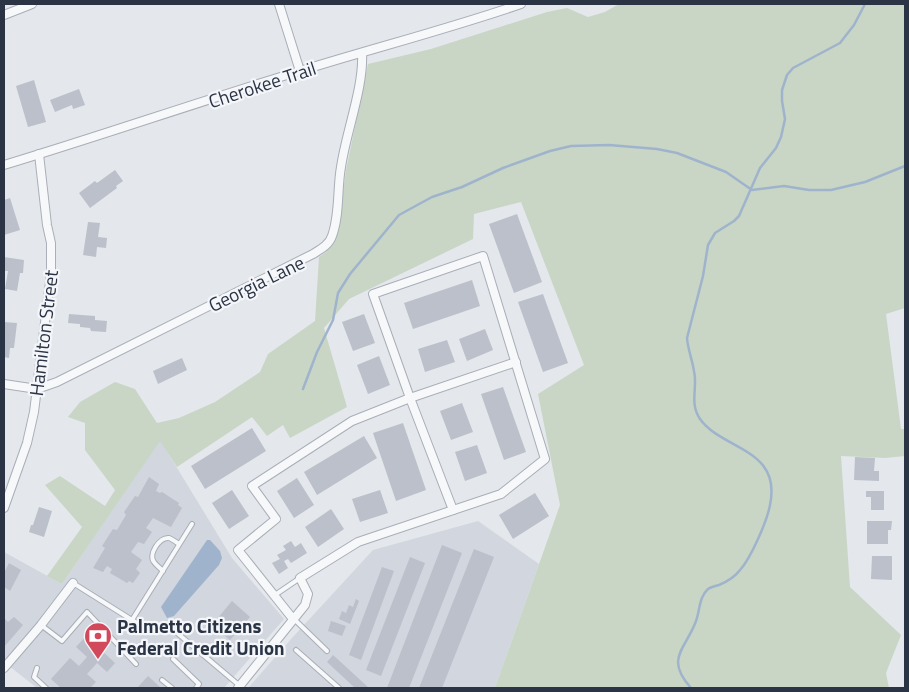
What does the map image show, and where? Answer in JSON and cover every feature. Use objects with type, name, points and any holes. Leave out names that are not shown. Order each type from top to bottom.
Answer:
[{"type":"street","points":[[4,15],[32,4]]},
{"type":"street","points":[[279,4],[300,71]]},
{"type":"street","name":"Cherokee Trail","points":[[4,165],[300,71],[462,24],[521,4]]},
{"type":"street","name":"Georgia Lane","points":[[37,389],[65,378],[313,254],[328,244],[336,217],[341,167],[362,71],[362,53]]},
{"type":"street","name":"Hamilton Street","points":[[4,508],[27,443],[34,412],[52,251],[47,225],[39,154]]},
{"type":"street","points":[[239,687],[305,605],[308,594],[300,578],[358,542],[501,494],[545,459],[483,256],[374,294],[410,398],[453,510]]},
{"type":"street","points":[[293,618],[238,550],[276,519],[252,486],[352,421],[410,398],[516,362]]},
{"type":"street","points":[[4,384],[37,389]]},
{"type":"street","points":[[4,668],[41,625],[73,583]]},
{"type":"lane","points":[[132,620],[192,524]]},
{"type":"lane","points":[[163,571],[153,562],[152,557],[159,542],[170,538],[179,544]]},
{"type":"lane","points":[[274,595],[300,578]]},
{"type":"lane","points":[[73,583],[140,625],[168,628],[176,632],[239,687]]},
{"type":"lane","points":[[41,625],[62,641],[87,612],[136,664]]},
{"type":"lane","points":[[293,618],[327,651]]},
{"type":"lane","points":[[296,650],[338,688]]},
{"type":"lane","points":[[173,659],[199,684],[196,688]]},
{"type":"lane","points":[[37,668],[34,677],[46,688]]},
{"type":"lane","points":[[162,680],[172,688]]},
{"type":"shaded area","points":[[160,440],[232,558],[284,619],[224,688],[37,688],[4,662],[4,552],[62,584]]},
{"type":"shaded area","points":[[478,521],[539,564],[495,688],[248,688],[373,550]]},
{"type":"green space","points":[[619,4],[905,4],[905,308],[886,314],[901,429],[905,429],[905,456],[885,458],[841,456],[850,587],[901,635],[886,673],[889,688],[495,688],[560,505],[538,394],[584,365],[521,202],[474,214],[473,239],[349,299],[324,328],[347,407],[290,438],[283,425],[267,436],[252,417],[177,467],[160,441],[62,584],[47,576],[82,527],[45,485],[60,476],[105,506],[115,490],[85,450],[85,423],[68,417],[80,402],[115,382],[135,389],[157,423],[179,418],[215,402],[260,372],[268,354],[315,321],[319,257],[334,243],[338,232],[346,170],[368,64],[431,49],[547,12],[567,8],[588,17],[605,12]]},
{"type":"water","points":[[207,540],[210,540],[220,551],[222,558],[219,565],[174,616],[167,618],[161,607]]},
{"type":"building","points":[[34,80],[46,122],[28,127],[16,86]]},
{"type":"building","points":[[79,89],[85,105],[73,109],[72,105],[55,112],[50,100]]},
{"type":"building","points":[[115,170],[123,181],[116,186],[117,188],[90,208],[79,193]]},
{"type":"building","points":[[10,198],[20,230],[4,235],[4,200]]},
{"type":"building","points":[[517,214],[542,282],[514,293],[489,224]]},
{"type":"building","points":[[88,222],[100,223],[98,237],[107,238],[106,248],[97,247],[96,257],[83,255]]},
{"type":"building","points":[[4,257],[24,260],[23,273],[20,273],[17,291],[5,289],[8,271],[4,271]]},
{"type":"building","points":[[472,280],[480,306],[413,329],[404,303]]},
{"type":"building","points":[[543,294],[568,363],[543,372],[518,302]]},
{"type":"building","points":[[69,314],[95,316],[95,320],[107,321],[106,332],[91,331],[90,328],[80,327],[80,324],[68,323]]},
{"type":"building","points":[[364,314],[375,343],[353,351],[342,322]]},
{"type":"building","points":[[4,322],[17,323],[14,348],[10,348],[9,358],[4,357]]},
{"type":"building","points":[[485,329],[493,350],[467,361],[459,339]]},
{"type":"building","points":[[447,340],[455,362],[425,372],[418,349]]},
{"type":"building","points":[[379,356],[390,385],[368,394],[357,365]]},
{"type":"building","points":[[182,358],[187,370],[158,384],[153,371]]},
{"type":"building","points":[[503,387],[526,452],[504,460],[481,394]]},
{"type":"building","points":[[462,403],[473,432],[451,440],[440,411]]},
{"type":"building","points":[[403,423],[426,490],[396,501],[373,433]]},
{"type":"building","points":[[252,428],[266,451],[205,489],[191,466]]},
{"type":"building","points":[[364,436],[377,458],[317,495],[304,472]]},
{"type":"building","points":[[477,445],[487,473],[465,481],[455,452]]},
{"type":"building","points":[[855,457],[875,458],[874,471],[879,471],[879,481],[854,480]]},
{"type":"building","points":[[149,477],[159,484],[156,491],[162,492],[179,503],[178,505],[182,508],[171,527],[153,518],[146,528],[152,532],[144,544],[138,542],[131,552],[142,560],[136,569],[140,573],[133,583],[129,581],[127,583],[110,573],[112,569],[107,566],[103,572],[93,568],[105,548],[102,546],[113,529],[117,530],[126,515],[124,512],[135,496],[138,497]]},
{"type":"building","points":[[297,478],[314,505],[294,518],[277,491]]},
{"type":"building","points":[[232,490],[249,516],[229,529],[212,503]]},
{"type":"building","points":[[380,490],[388,513],[360,522],[352,499]]},
{"type":"building","points":[[866,491],[884,491],[884,510],[871,510],[871,497],[866,497]]},
{"type":"building","points":[[535,493],[549,516],[513,539],[499,515]]},
{"type":"building","points":[[39,507],[52,511],[44,537],[29,532]]},
{"type":"building","points":[[331,509],[344,529],[318,547],[305,527]]},
{"type":"building","points":[[867,521],[892,521],[891,530],[888,530],[888,544],[867,544]]},
{"type":"building","points":[[291,541],[295,547],[301,543],[307,553],[291,563],[288,559],[284,561],[288,568],[279,574],[272,563],[280,559],[277,555],[286,550],[283,546]]},
{"type":"building","points":[[442,545],[462,553],[409,688],[387,688]]},
{"type":"building","points":[[474,549],[494,557],[442,688],[419,688]]},
{"type":"building","points":[[872,556],[892,556],[892,580],[871,579]]},
{"type":"building","points":[[410,557],[425,563],[381,676],[366,670]]},
{"type":"building","points":[[9,563],[21,570],[10,591],[4,587],[4,573]]},
{"type":"building","points":[[382,567],[394,571],[361,660],[349,655]]},
{"type":"building","points":[[356,599],[359,601],[350,624],[339,619],[342,611],[346,613],[349,605],[353,607]]},
{"type":"building","points":[[232,601],[250,617],[230,640],[212,625]]},
{"type":"building","points":[[14,617],[23,625],[4,647],[4,618],[8,622]]},
{"type":"building","points":[[331,621],[346,626],[342,636],[328,631]]},
{"type":"building","name":"Palmetto Citizens Federal Credit Union","points":[[86,636],[115,663],[107,672],[97,663],[87,674],[96,682],[90,688],[61,688],[51,679],[70,658],[79,666],[87,657],[76,647]]},
{"type":"building","points":[[333,655],[369,688],[355,688],[327,662]]},
{"type":"building","points":[[148,676],[161,688],[137,688]]},
{"type":"waterway","points":[[691,688],[683,678],[678,661],[696,621],[701,600],[709,588],[722,584],[733,577],[749,557],[766,520],[770,505],[771,486],[767,472],[759,461],[748,452],[710,429],[700,419],[695,407],[695,377],[687,338],[703,276],[708,245],[715,233],[739,216],[760,168],[776,148],[781,137],[785,119],[782,90],[787,75],[793,68],[840,43],[854,25],[865,4]]},
{"type":"waterway","points":[[303,389],[317,352],[333,320],[338,293],[350,274],[399,215],[432,197],[462,187],[503,168],[550,151],[571,146],[609,145],[657,149],[677,153],[726,172],[752,190],[784,186],[809,190],[831,190],[865,182],[905,166]]},
{"type":"place","name":"Palmetto Citizens Federal Credit Union","points":[[98,660]]}]
